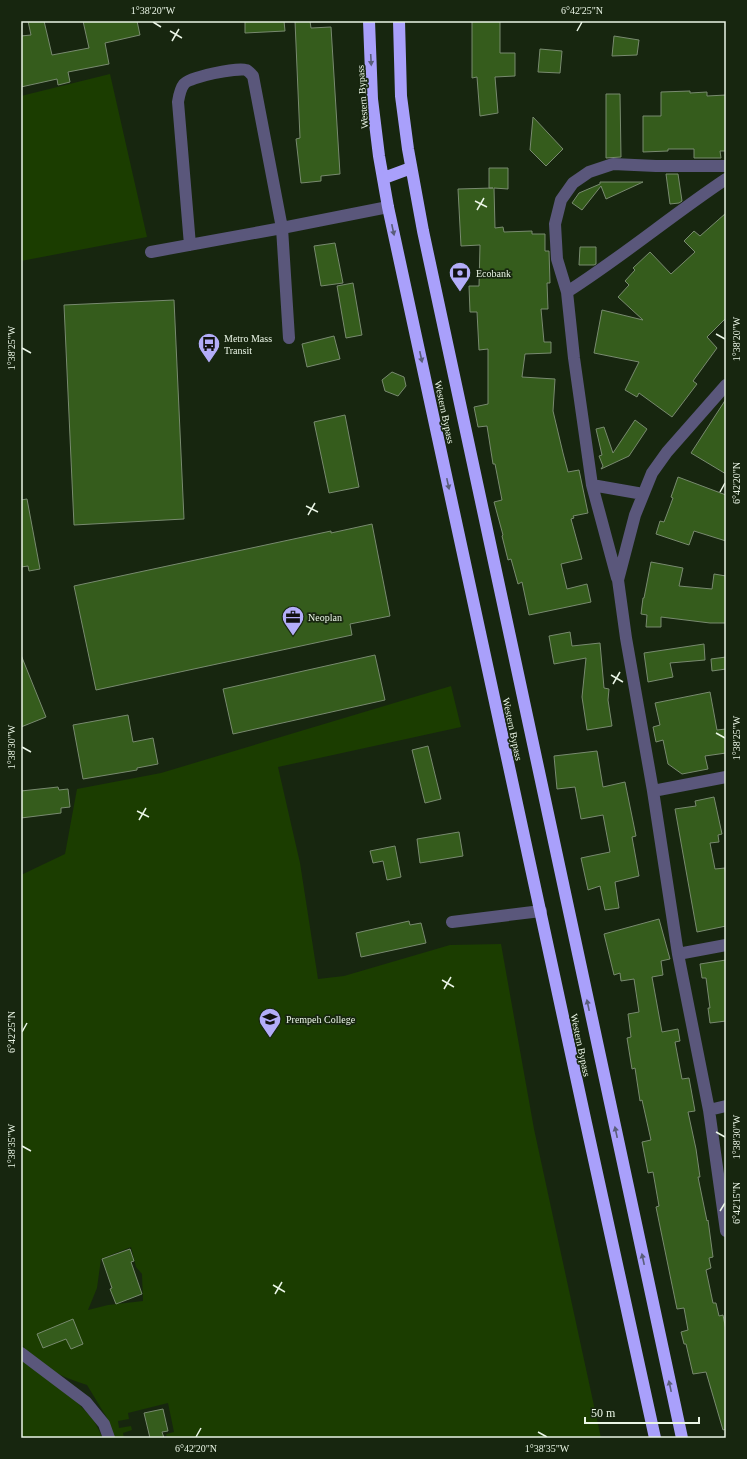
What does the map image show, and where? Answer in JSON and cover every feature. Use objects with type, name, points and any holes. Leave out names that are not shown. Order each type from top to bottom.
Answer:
[{"type":"highway","name":"Western Bypass","points":[[369,21],[372,99],[379,156],[388,207],[655,1438]]},
{"type":"highway","name":"Western Bypass","points":[[399,21],[401,96],[411,168],[428,254],[682,1438]]},
{"type":"highway","points":[[384,178],[411,168]]},
{"type":"street","points":[[190,245],[178,102],[180,92],[184,84],[192,79],[238,69],[247,70],[253,76],[282,228],[289,338]]},
{"type":"street","points":[[726,166],[656,166],[613,164],[589,172],[573,182],[561,200],[555,224],[557,259],[567,292],[574,358],[592,485],[618,580],[626,638],[653,791],[678,954],[709,1110],[726,1231]]},
{"type":"street","points":[[567,292],[684,207],[726,179]]},
{"type":"street","points":[[151,252],[388,207]]},
{"type":"street","points":[[618,580],[635,515],[652,473],[668,452],[726,385]]},
{"type":"street","points":[[592,485],[643,494]]},
{"type":"street","points":[[653,791],[726,777]]},
{"type":"street","points":[[452,922],[541,911]]},
{"type":"street","points":[[678,954],[726,945]]},
{"type":"street","points":[[709,1110],[726,1106]]},
{"type":"street","points":[[21,1353],[86,1402],[104,1424],[109,1438]]},
{"type":"green space","points":[[110,74],[147,237],[21,261],[21,96]]},
{"type":"green space","name":"Prempeh College","points":[[451,686],[461,727],[278,767],[300,863],[318,979],[344,976],[450,945],[501,944],[534,1129],[601,1438],[167,1438],[166,1434],[174,1432],[168,1403],[128,1413],[129,1419],[118,1421],[119,1428],[131,1426],[132,1430],[123,1433],[124,1438],[114,1438],[107,1418],[87,1385],[59,1374],[41,1364],[26,1351],[21,1343],[21,875],[65,854],[77,789],[161,773]],"holes":[[[131,1247],[136,1267],[142,1274],[143,1301],[108,1305],[88,1310],[97,1288],[101,1259]]]},
{"type":"green space","points":[[21,1360],[67,1392],[93,1419],[103,1438],[21,1438]]},
{"type":"building","points":[[28,21],[44,21],[52,55],[89,48],[83,21],[137,21],[140,35],[105,43],[109,64],[68,72],[70,82],[58,85],[57,79],[21,87],[21,36],[31,35]]},
{"type":"building","points":[[245,21],[284,21],[285,31],[245,33]]},
{"type":"building","points":[[295,21],[310,21],[311,28],[331,27],[340,174],[321,176],[321,181],[301,183],[296,139],[300,138]]},
{"type":"building","points":[[472,21],[500,21],[500,53],[515,53],[515,76],[495,77],[498,113],[480,116],[477,77],[472,78]]},
{"type":"building","points":[[614,36],[639,40],[637,55],[612,56]]},
{"type":"building","points":[[540,49],[562,51],[560,73],[538,72]]},
{"type":"building","points":[[690,91],[690,93],[707,92],[707,96],[726,95],[726,151],[720,151],[721,158],[694,158],[694,149],[668,149],[668,151],[643,152],[643,116],[661,116],[661,92]]},
{"type":"building","points":[[606,94],[620,94],[621,157],[606,158]]},
{"type":"building","points":[[533,117],[563,149],[546,166],[530,150]]},
{"type":"building","points":[[489,168],[508,168],[508,189],[494,188],[495,228],[503,227],[504,232],[532,231],[532,234],[545,234],[545,251],[549,251],[550,283],[547,283],[548,309],[541,309],[544,342],[551,342],[551,353],[525,354],[522,377],[555,379],[553,411],[563,453],[568,472],[579,470],[588,513],[573,516],[574,518],[571,519],[582,559],[561,564],[567,589],[587,584],[591,602],[529,615],[522,582],[518,584],[511,559],[508,560],[494,502],[502,500],[495,464],[493,464],[487,426],[478,427],[474,407],[488,404],[488,349],[479,350],[477,312],[470,312],[469,286],[479,286],[480,245],[461,246],[458,189],[493,188],[489,188]]},
{"type":"building","points":[[666,174],[678,174],[682,201],[679,203],[670,204]]},
{"type":"building","points":[[600,182],[643,182],[606,199],[601,186],[582,210],[572,203],[579,193],[600,184]]},
{"type":"building","points":[[726,213],[726,318],[707,337],[717,348],[693,381],[697,384],[672,417],[639,393],[637,397],[625,390],[639,362],[594,353],[602,310],[643,320],[618,297],[629,285],[625,281],[635,270],[633,268],[650,252],[671,274],[695,252],[684,241],[694,231],[700,236]]},
{"type":"building","points":[[335,243],[343,283],[321,286],[314,246]]},
{"type":"building","points":[[580,247],[596,247],[596,264],[579,265]]},
{"type":"building","points":[[353,283],[362,335],[346,338],[337,286]]},
{"type":"building","points":[[174,300],[184,519],[74,525],[64,305]]},
{"type":"building","points":[[334,336],[340,359],[307,367],[302,344]]},
{"type":"building","points":[[392,372],[404,377],[406,386],[398,396],[385,391],[382,380]]},
{"type":"building","points":[[726,399],[726,474],[691,453]]},
{"type":"building","points":[[345,415],[359,487],[329,493],[314,422]]},
{"type":"building","points":[[635,420],[647,429],[629,456],[601,469],[603,466],[599,456],[602,455],[596,429],[604,427],[613,453]]},
{"type":"building","points":[[678,477],[726,495],[726,541],[694,531],[689,545],[656,534],[660,521],[664,522],[673,498],[671,497]]},
{"type":"building","points":[[27,499],[40,569],[29,571],[28,566],[21,567],[21,500]]},
{"type":"building","points":[[372,524],[390,616],[350,624],[352,635],[96,690],[74,586],[331,531],[331,533]]},
{"type":"building","points":[[651,562],[683,568],[679,586],[712,589],[714,574],[726,576],[726,623],[710,623],[661,617],[661,627],[646,627],[647,615],[641,614]]},
{"type":"building","points":[[570,632],[572,646],[600,643],[604,688],[609,689],[608,700],[612,726],[587,730],[582,697],[586,658],[554,664],[549,636]]},
{"type":"building","points":[[704,644],[705,660],[670,663],[673,677],[648,682],[644,653]]},
{"type":"building","points":[[21,655],[46,717],[21,727]]},
{"type":"building","points":[[375,655],[385,700],[233,734],[223,689]]},
{"type":"building","points":[[726,657],[726,669],[712,671],[711,659]]},
{"type":"building","points":[[710,692],[717,730],[726,729],[726,753],[705,756],[708,769],[682,774],[668,764],[663,740],[656,742],[653,727],[660,725],[655,703]]},
{"type":"building","points":[[128,715],[133,742],[153,738],[158,764],[137,768],[137,770],[83,779],[73,725]]},
{"type":"building","points":[[428,746],[441,799],[425,803],[412,750]]},
{"type":"building","points":[[597,751],[603,787],[625,782],[636,836],[632,837],[639,876],[615,882],[619,908],[605,910],[600,886],[588,890],[581,858],[610,852],[603,815],[581,819],[575,787],[557,789],[554,756]]},
{"type":"building","points":[[58,787],[59,790],[68,789],[70,807],[61,808],[61,813],[21,818],[21,791]]},
{"type":"building","points":[[714,797],[722,834],[718,835],[719,842],[710,843],[715,869],[725,868],[726,926],[697,932],[675,809],[696,806],[695,801]]},
{"type":"building","points":[[459,832],[463,856],[420,863],[417,839]]},
{"type":"building","points":[[395,846],[401,877],[387,880],[383,861],[373,863],[370,851]]},
{"type":"building","points":[[659,919],[670,959],[661,961],[663,975],[652,977],[662,1032],[678,1029],[680,1041],[675,1042],[682,1079],[689,1078],[695,1111],[688,1112],[696,1149],[700,1177],[698,1177],[707,1221],[708,1220],[713,1257],[709,1258],[711,1268],[706,1270],[713,1303],[716,1303],[719,1316],[723,1315],[726,1330],[726,1429],[723,1430],[706,1372],[693,1374],[686,1344],[684,1344],[681,1332],[688,1330],[684,1308],[677,1309],[656,1207],[659,1206],[653,1172],[648,1173],[642,1142],[651,1140],[642,1100],[640,1101],[635,1068],[632,1069],[627,1038],[631,1037],[628,1014],[639,1012],[634,979],[621,981],[620,973],[614,975],[604,934]]},
{"type":"building","points":[[409,921],[410,925],[421,923],[426,943],[361,957],[356,933]]},
{"type":"building","points":[[726,960],[726,1021],[710,1023],[708,1008],[710,1008],[706,978],[702,978],[700,964]]},
{"type":"building","points":[[130,1249],[134,1261],[131,1262],[142,1294],[116,1304],[110,1289],[112,1288],[102,1259]]},
{"type":"building","points":[[73,1319],[83,1344],[71,1349],[66,1339],[43,1348],[37,1334]]},
{"type":"building","points":[[163,1409],[168,1431],[162,1432],[164,1438],[150,1438],[144,1413]]},
{"type":"place","name":"Ecobank","points":[[460,292]]},
{"type":"place","name":"Metro Mass Transit","points":[[209,364]]},
{"type":"place","name":"Neoplan","points":[[293,636]]},
{"type":"place","name":"Prempeh College","points":[[270,1038]]}]
